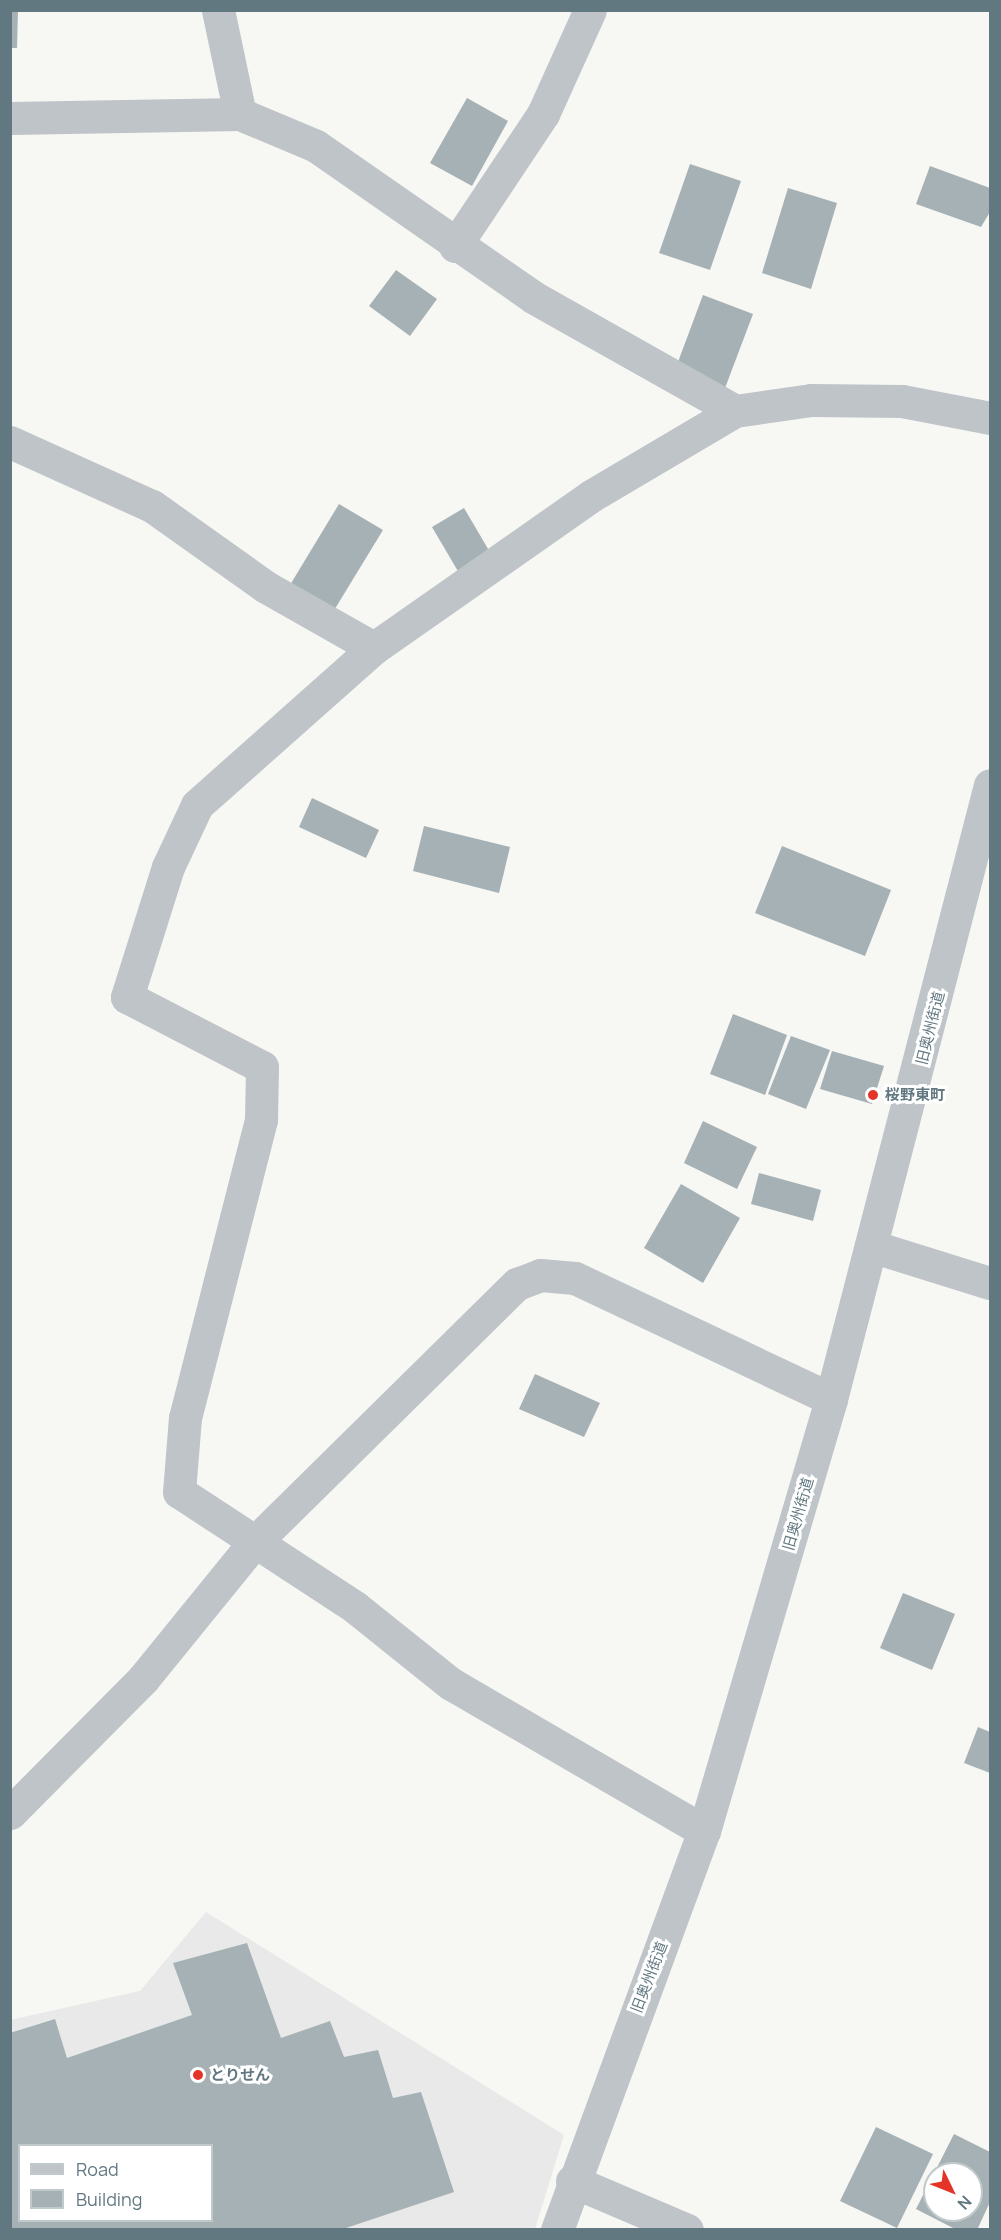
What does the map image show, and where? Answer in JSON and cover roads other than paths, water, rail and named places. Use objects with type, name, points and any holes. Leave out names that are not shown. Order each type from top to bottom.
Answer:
[{"type":"street","points":[[218,10],[240,114]]},
{"type":"street","points":[[455,246],[543,114],[590,10]]},
{"type":"street","points":[[10,118],[240,114],[316,146],[455,246],[635,358],[735,411]]},
{"type":"street","points":[[704,1832],[451,1684],[355,1607],[252,1545],[179,1492],[185,1418],[261,1120],[262,1067],[127,997],[168,867],[196,805],[375,648],[591,496],[735,411],[811,400],[902,401],[990,418]]},
{"type":"street","points":[[10,442],[152,506],[266,587],[375,648]]},
{"type":"street","name":"旧奥州街道","points":[[557,2229],[572,2181],[704,1832],[831,1399],[990,785]]},
{"type":"street","points":[[871,1246],[990,1283]]},
{"type":"street","points":[[10,1813],[143,1679],[252,1545],[518,1284],[540,1275],[575,1278],[608,1291],[831,1399]]},
{"type":"street","points":[[572,2181],[687,2229]]},
{"type":"place","name":"桜野東町","points":[[873,1095]]},
{"type":"place","name":"とりせん","points":[[198,2075]]}]
